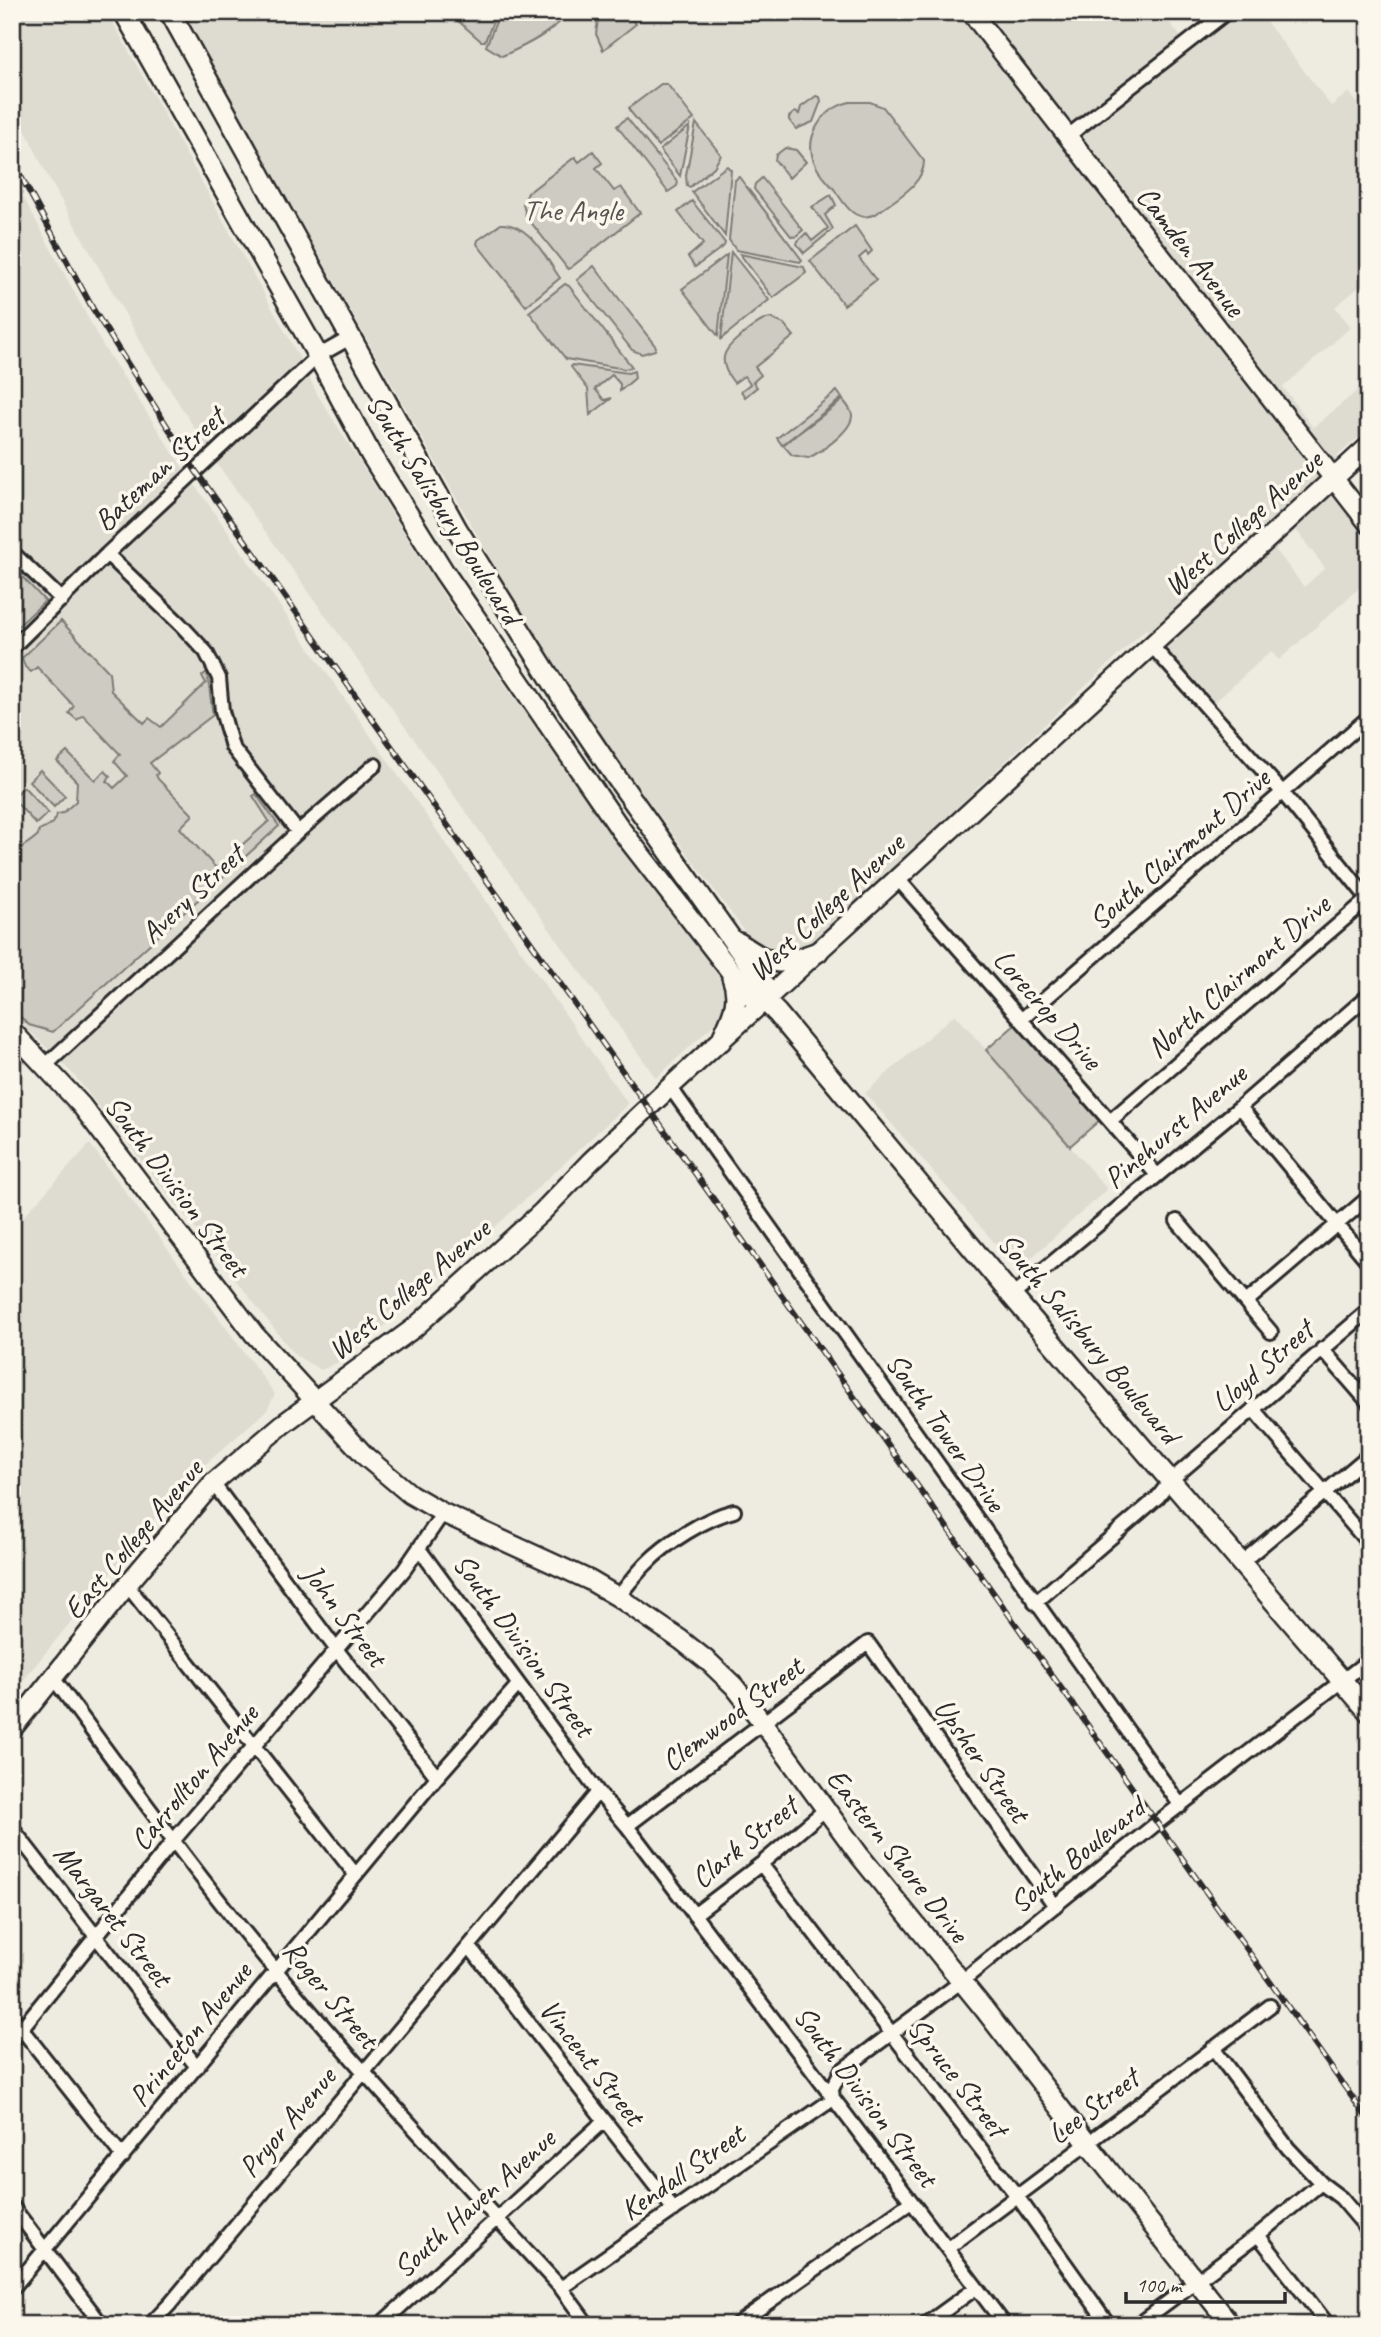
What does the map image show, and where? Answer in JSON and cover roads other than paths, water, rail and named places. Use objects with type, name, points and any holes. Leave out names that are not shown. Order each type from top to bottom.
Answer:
[{"type":"main road","name":"South Salisbury Boulevard","points":[[124,12],[371,455],[458,593],[621,830],[750,996],[765,1000],[1012,1296],[1369,1713]]},
{"type":"main road","name":"South Salisbury Boulevard","points":[[170,12],[456,526],[616,777],[764,985],[765,1000]]},
{"type":"main road","points":[[550,727],[573,741],[599,779],[607,783],[616,777]]},
{"type":"main road","points":[[729,936],[761,957],[786,963],[818,952]]},
{"type":"main road","points":[[721,1041],[736,1008],[737,998],[737,990],[727,967]]},
{"type":"street","name":"Camden Avenue","points":[[971,12],[1369,524]]},
{"type":"street","points":[[1068,136],[1227,12]]},
{"type":"street","name":"Bateman Street","points":[[12,648],[107,554],[318,356],[350,338]]},
{"type":"street","name":"West College Avenue","points":[[315,1402],[365,1366],[434,1310],[542,1212],[591,1161],[670,1087],[1369,446]]},
{"type":"street","points":[[12,552],[62,600]]},
{"type":"street","points":[[107,554],[206,652],[219,678],[222,710],[232,747],[298,832]]},
{"type":"street","points":[[1151,645],[1283,793],[1368,899]]},
{"type":"street","name":"South Clairmont Drive","points":[[1022,1019],[1369,717]]},
{"type":"street","name":"Avery Street","points":[[46,1065],[298,832],[375,765]]},
{"type":"street","name":"Lorecrop Drive","points":[[898,879],[1157,1175]]},
{"type":"street","name":"North Clairmont Drive","points":[[1110,1121],[1368,899]]},
{"type":"street","name":"Pinehurst Avenue","points":[[1012,1296],[1240,1107],[1369,995]]},
{"type":"street","name":"South Division Street","points":[[12,1031],[81,1105],[254,1334],[366,1457],[410,1494],[443,1513],[420,1550],[598,1792],[627,1826],[1005,2325]]},
{"type":"street","name":"South Tower Drive","points":[[670,1087],[1181,1806]]},
{"type":"street","points":[[1240,1107],[1369,1263]]},
{"type":"street","points":[[1246,1302],[1369,1197]]},
{"type":"street","points":[[1177,1221],[1271,1332]]},
{"type":"street","name":"Lloyd Street","points":[[1035,1603],[1158,1497],[1171,1480],[1369,1310]]},
{"type":"street","points":[[1322,1349],[1369,1403]]},
{"type":"street","name":"East College Avenue","points":[[12,1729],[127,1585],[214,1483],[283,1423],[315,1402]]},
{"type":"street","points":[[1252,1409],[1369,1544]]},
{"type":"street","points":[[1241,1563],[1369,1455]]},
{"type":"street","name":"John Street","points":[[214,1483],[336,1649],[437,1777]]},
{"type":"street","points":[[618,1597],[648,1562],[684,1535],[708,1519],[734,1511]]},
{"type":"street","name":"Eastern Shore Drive","points":[[443,1513],[589,1580],[618,1597],[710,1663],[734,1686],[860,1856],[962,1981],[1231,2325]]},
{"type":"street","name":"Carrollton Avenue","points":[[12,2040],[174,1840],[420,1550]]},
{"type":"street","points":[[127,1585],[355,1874]]},
{"type":"street","name":"Clemwood Street","points":[[627,1826],[868,1643]]},
{"type":"street","name":"Upsher Street","points":[[868,1643],[1055,1906]]},
{"type":"street","name":"South Boulevard","points":[[833,2099],[832,2089],[841,2071],[962,1981],[1369,1660]]},
{"type":"street","name":"Roger Street","points":[[54,1679],[276,1971],[362,2072],[561,2288],[588,2325]]},
{"type":"street","name":"Princeton Avenue","points":[[12,2289],[124,2158],[355,1874],[518,1685]]},
{"type":"street","name":"Pryor Avenue","points":[[150,2325],[598,1792]]},
{"type":"street","name":"Clark Street","points":[[694,1915],[761,1864],[826,1809]]},
{"type":"street","name":"Margaret Street","points":[[12,1828],[197,2067]]},
{"type":"street","name":"Spruce Street","points":[[761,1864],[1017,2196],[1110,2325]]},
{"type":"street","name":"Vincent Street","points":[[469,1946],[674,2210]]},
{"type":"street","name":"Lee Street","points":[[948,2248],[1270,2006]]},
{"type":"street","points":[[12,2017],[124,2158]]},
{"type":"street","points":[[1213,2048],[1288,2148],[1321,2183],[1340,2198],[1369,2231]]},
{"type":"street","name":"Kendall Street","points":[[561,2288],[833,2099]]},
{"type":"street","name":"South Haven Avenue","points":[[380,2325],[604,2122]]},
{"type":"street","points":[[1137,2325],[1258,2235],[1321,2183]]},
{"type":"street","points":[[736,2325],[911,2203]]},
{"type":"street","points":[[12,2206],[102,2325]]},
{"type":"street","points":[[1258,2235],[1328,2325]]},
{"type":"street","points":[[925,2325],[976,2288]]},
{"type":"railway","points":[[12,160],[93,309],[195,470],[1369,2121]]},
{"type":"park label","name":"The Angle","points":[[573,210]]}]
